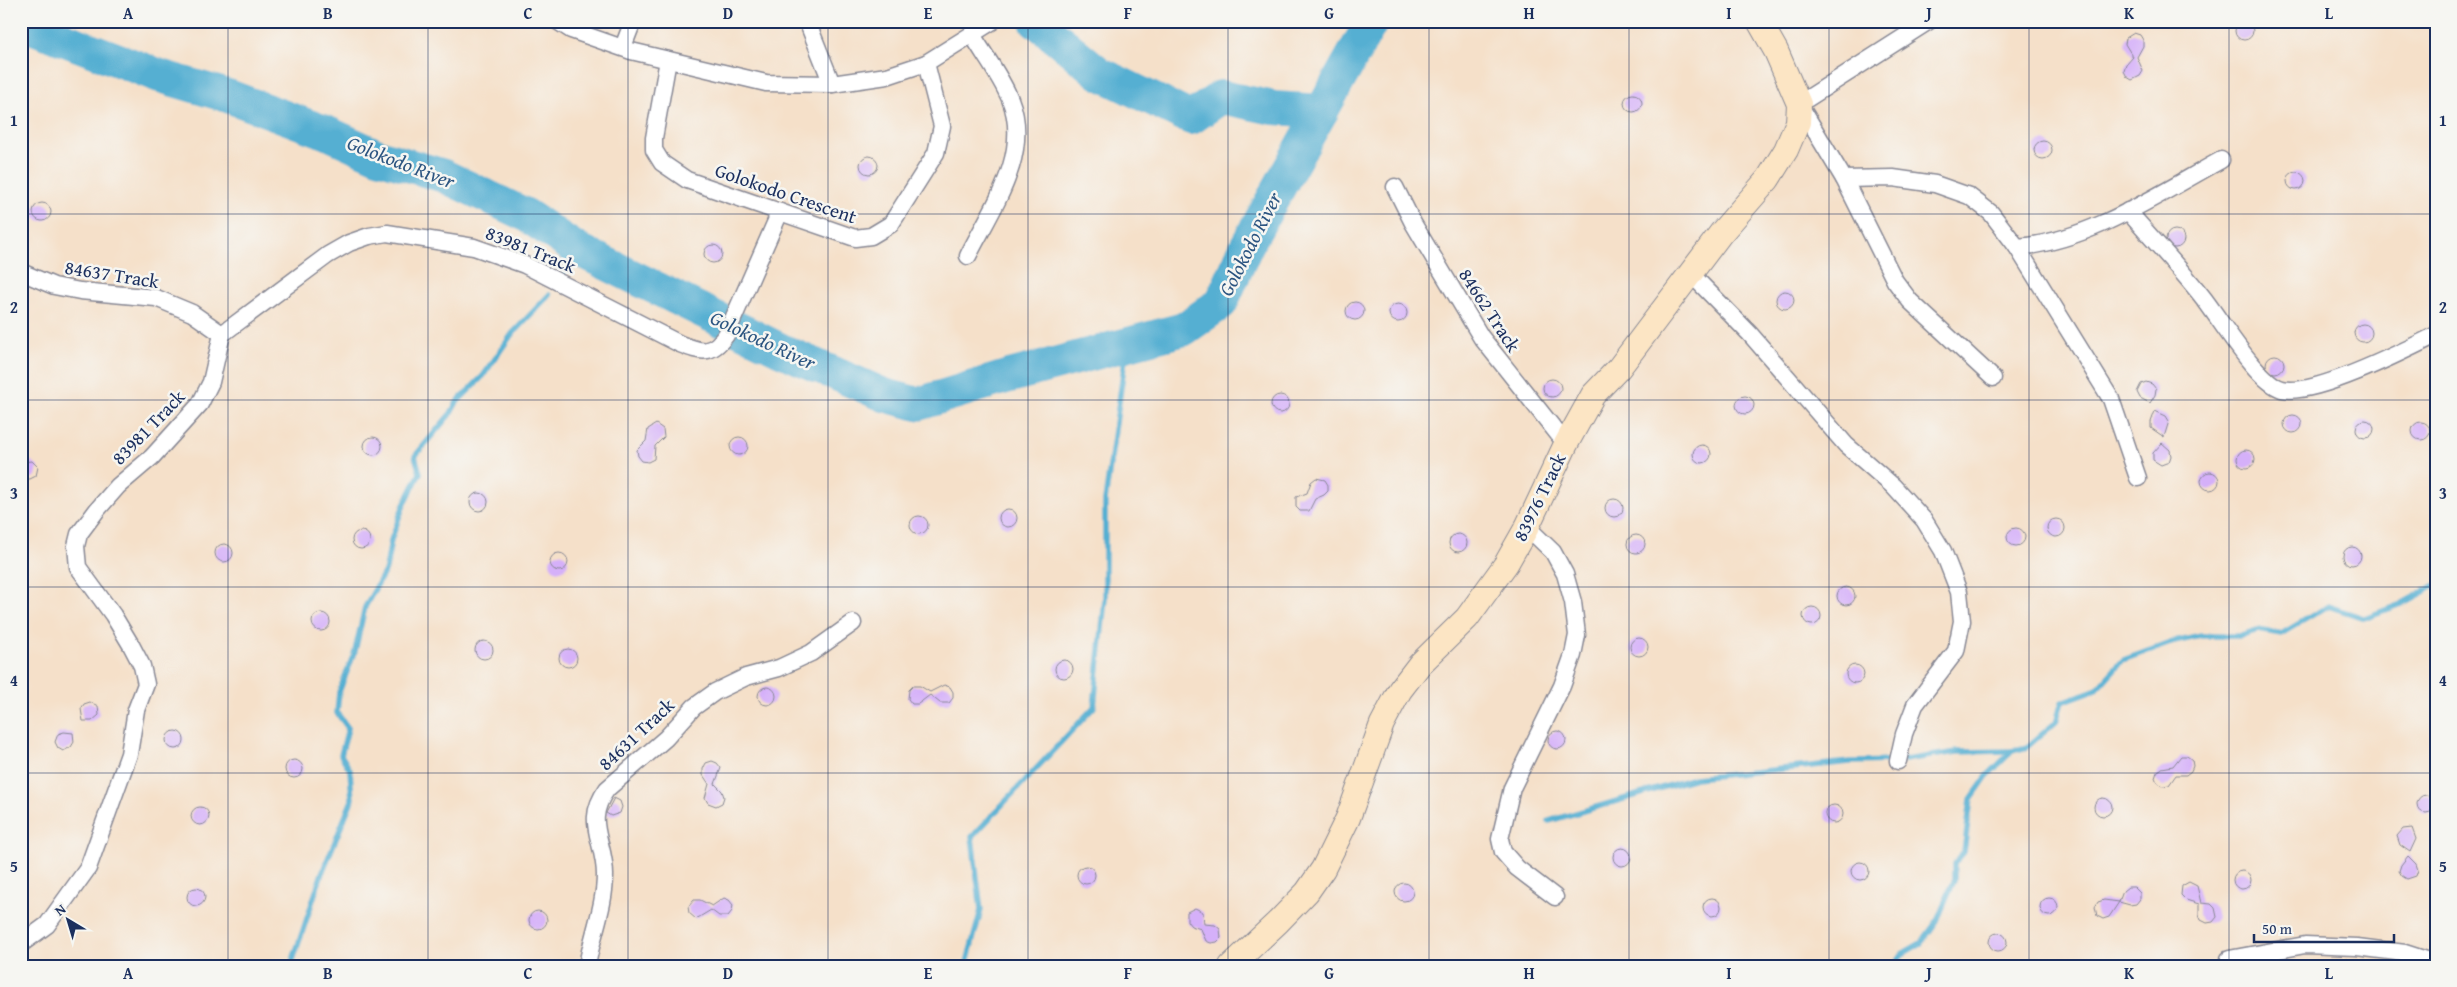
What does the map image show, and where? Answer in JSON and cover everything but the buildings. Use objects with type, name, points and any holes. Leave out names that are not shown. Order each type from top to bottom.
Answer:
[{"type":"street","points":[[556,21],[571,30],[623,47],[668,60],[766,83],[832,84],[887,76],[926,64],[973,36],[993,21]]},
{"type":"street","points":[[623,47],[633,21]]},
{"type":"street","points":[[807,21],[832,84]]},
{"type":"street","points":[[1759,21],[1776,51],[1799,104],[1844,179],[1900,288],[1910,301],[1993,378]]},
{"type":"street","points":[[1799,104],[1929,21]]},
{"type":"street","points":[[968,256],[1013,166],[1018,130],[1010,99],[973,36]]},
{"type":"street","name":"Golokodo Crescent","points":[[668,60],[654,138],[654,150],[662,163],[687,180],[855,238],[871,236],[891,224],[936,153],[941,140],[942,126],[939,106],[926,64]]},
{"type":"street","name":"83976 Track","points":[[1231,966],[1284,916],[1306,892],[1323,869],[1348,818],[1382,724],[1400,690],[1420,664],[1467,618],[1506,564],[1527,527],[1566,444],[1593,395],[1619,368],[1690,273],[1768,179],[1794,134],[1798,122],[1799,104]]},
{"type":"street","points":[[2017,247],[2061,240],[2128,211],[2221,160]]},
{"type":"street","points":[[1844,179],[1893,178],[1935,184],[1969,196],[1991,213],[2017,247],[2111,398],[2138,478]]},
{"type":"street","name":"84662 Track","points":[[1395,187],[1413,223],[1481,337],[1566,444]]},
{"type":"street","points":[[2128,211],[2201,295],[2254,366],[2274,386],[2283,389],[2304,389],[2395,354],[2436,335]]},
{"type":"street","name":"83981 Track","points":[[21,944],[47,925],[88,868],[129,754],[136,710],[146,684],[142,666],[132,646],[113,615],[78,567],[76,546],[79,534],[96,510],[118,486],[152,457],[200,404],[211,382],[222,334],[328,256],[349,243],[369,236],[386,233],[474,247],[525,265],[692,348],[706,351],[718,344],[726,335],[780,212]]},
{"type":"street","name":"84637 Track","points":[[21,272],[54,286],[80,291],[156,298],[192,313],[222,334]]},
{"type":"street","points":[[1690,273],[1750,334],[1846,445],[1893,486],[1924,520],[1943,550],[1959,592],[1962,621],[1956,651],[1915,705],[1904,734],[1898,761]]},
{"type":"street","points":[[1527,527],[1553,552],[1565,574],[1573,602],[1577,635],[1574,655],[1562,686],[1512,788],[1500,840],[1503,852],[1517,868],[1555,897]]},
{"type":"street","name":"84631 Track","points":[[587,966],[605,892],[603,852],[594,819],[600,799],[607,790],[666,738],[694,707],[715,692],[746,677],[779,668],[811,653],[853,623]]},
{"type":"street","points":[[2229,959],[2305,945],[2357,947],[2405,953],[2436,963]]},
{"type":"waterway","points":[[1036,21],[1099,73],[1191,118],[1221,97],[1274,108],[1322,111]]},
{"type":"waterway","name":"Golokodo River","points":[[21,23],[160,76],[228,96],[330,134],[378,156],[444,176],[526,215],[575,248],[781,350],[884,395],[918,404],[1006,377],[1184,329],[1221,303],[1247,245],[1372,21]]},
{"type":"waterway","points":[[564,273],[575,248]]},
{"type":"waterway","points":[[291,966],[322,873],[352,800],[350,770],[341,755],[348,728],[337,713],[339,692],[355,651],[365,607],[386,569],[391,540],[403,507],[420,473],[415,456],[451,413],[457,402],[483,376],[512,334],[549,295]]},
{"type":"waterway","points":[[966,966],[981,910],[972,837],[1094,707],[1105,599],[1105,501],[1127,345]]},
{"type":"waterway","points":[[1894,966],[1902,954],[1921,943],[1937,921],[1954,881],[1954,864],[1964,852],[1971,799],[1987,776],[2012,751],[2027,747],[2056,722],[2062,702],[2097,689],[2123,660],[2170,643],[2201,636],[2238,636],[2258,630],[2281,634],[2328,606],[2364,618],[2401,604],[2436,585]]},
{"type":"waterway","points":[[1549,821],[1695,778],[1850,762],[1898,761],[1957,752],[2012,751]]}]
